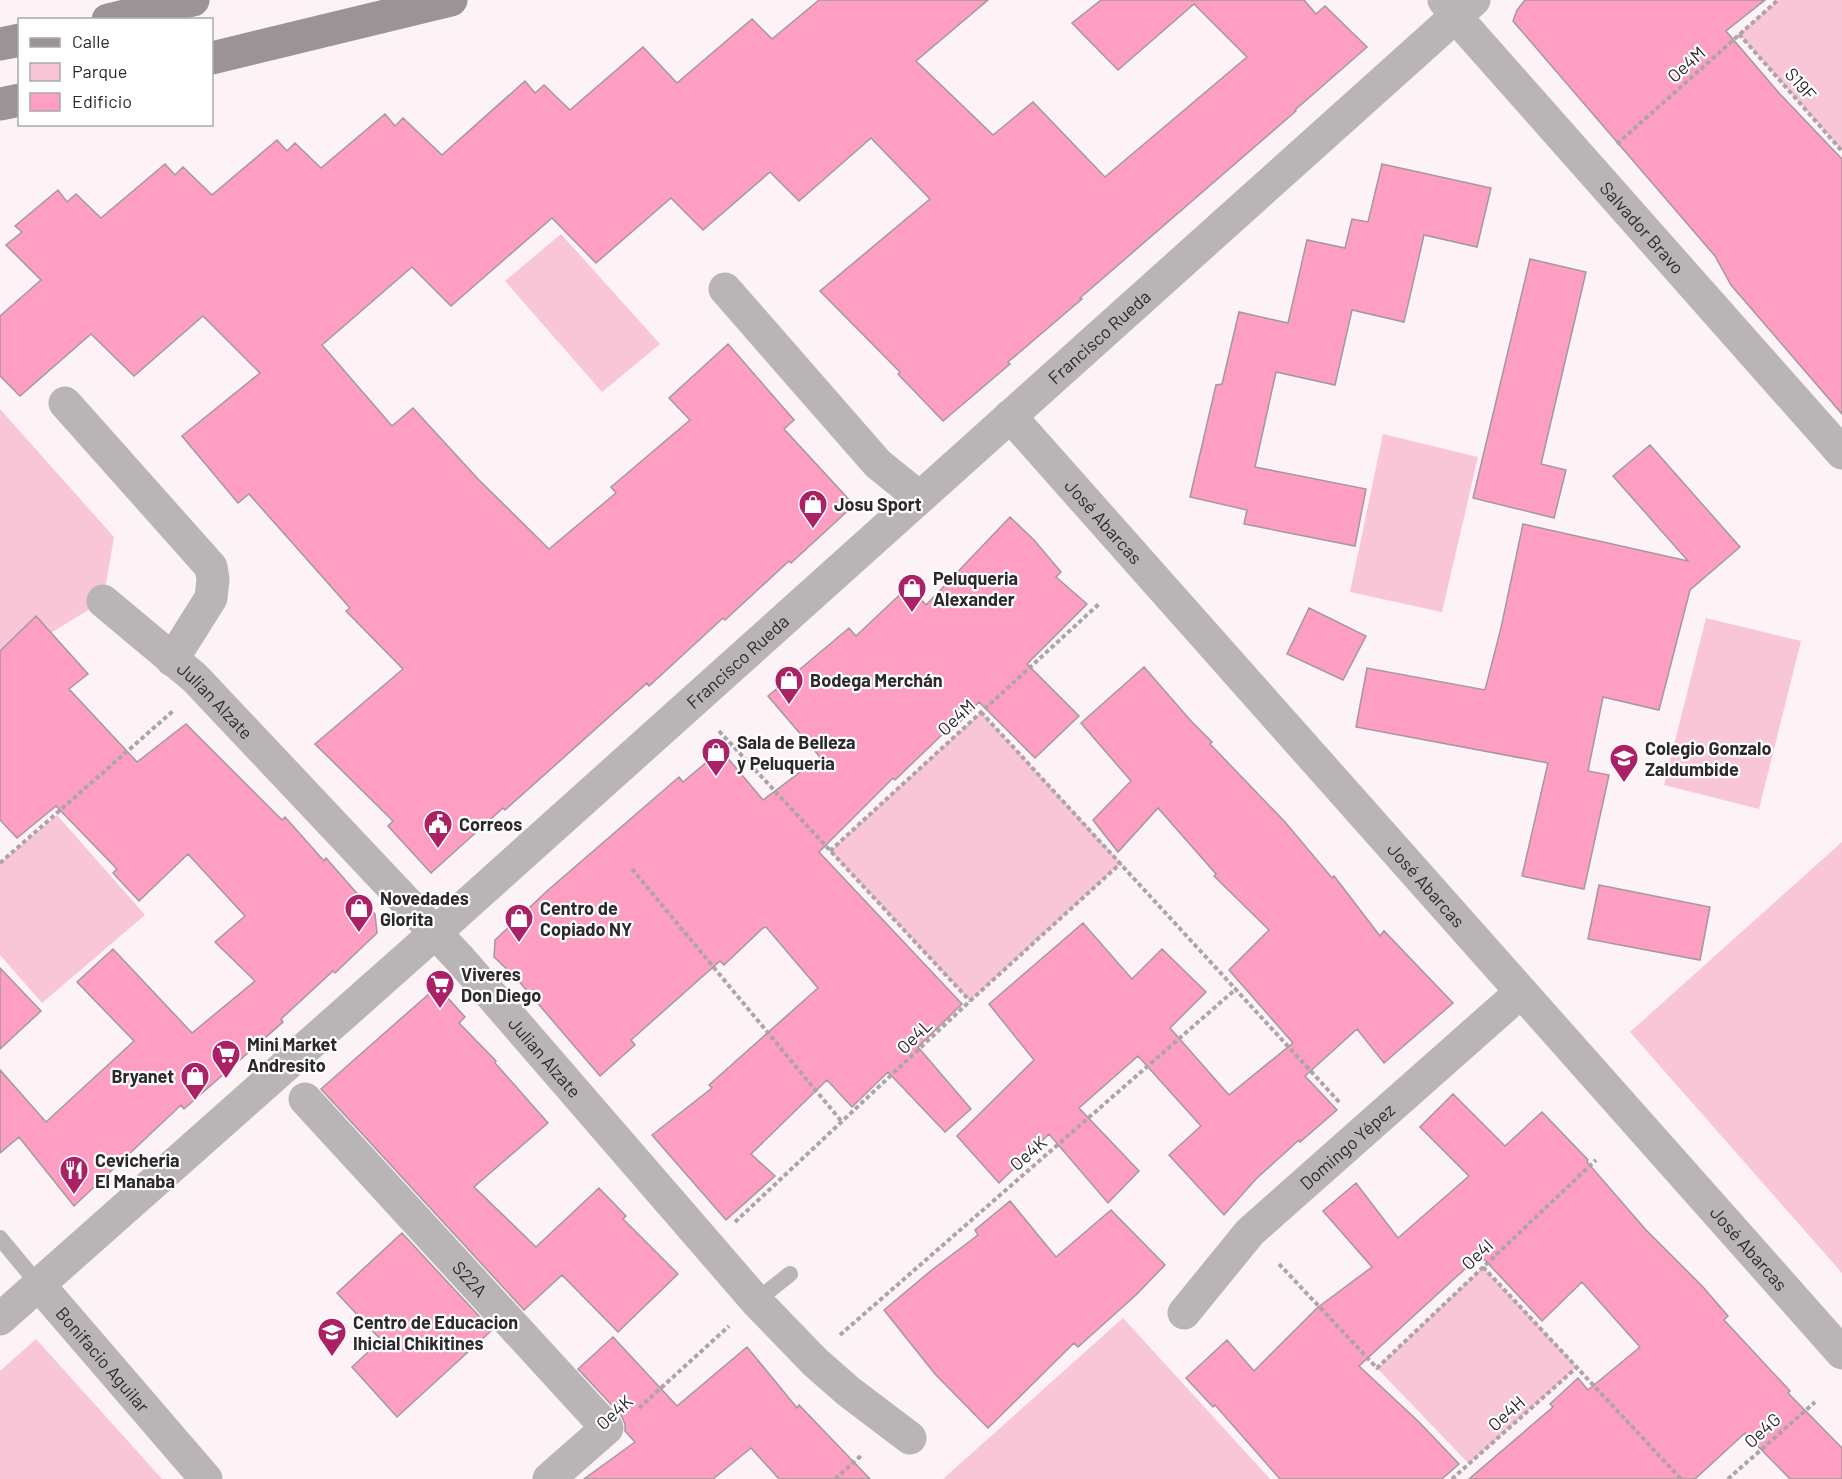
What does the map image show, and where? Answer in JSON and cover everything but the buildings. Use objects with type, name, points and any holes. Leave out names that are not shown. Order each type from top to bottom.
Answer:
[{"type":"street","points":[[116,18],[193,0]]},
{"type":"street","points":[[213,58],[451,0]]},
{"type":"street","name":"Francisco Rueda","points":[[0,1319],[435,933],[1010,416],[1458,5]]},
{"type":"street","name":"Salvador Bravo","points":[[1458,5],[1842,453]]},
{"type":"street","points":[[0,44],[18,40]]},
{"type":"street","points":[[0,104],[18,100]]},
{"type":"street","points":[[725,289],[878,464],[919,497]]},
{"type":"street","points":[[65,404],[211,567],[213,579],[211,598],[172,660]]},
{"type":"street","name":"José Abarcas","points":[[1010,416],[1842,1353]]},
{"type":"street","name":"Julian Alzate","points":[[103,601],[195,678],[413,907],[756,1301],[815,1362],[848,1391],[909,1438]]},
{"type":"street","name":"Domingo Yépez","points":[[1184,1313],[1250,1232],[1521,992]]},
{"type":"street","name":"S22A","points":[[305,1099],[607,1428],[549,1479]]},
{"type":"street","name":"Bonifacio Aguilar","points":[[39,1285],[206,1479]]},
{"type":"lane","name":"Bonifacio Aguilar","points":[[0,1238],[39,1285]]},
{"type":"lane","points":[[756,1301],[790,1274]]},
{"type":"path","name":"Oe4M","points":[[1612,148],[1778,0]]},
{"type":"path","name":"S19F","points":[[1739,34],[1842,151]]},
{"type":"path","name":"Oe4M","points":[[830,851],[1100,603]]},
{"type":"path","points":[[0,863],[175,709]]},
{"type":"path","points":[[981,712],[1341,1103]]},
{"type":"path","points":[[718,731],[970,1001]]},
{"type":"path","name":"Oe4L","points":[[734,1223],[970,1001],[1121,863]]},
{"type":"path","points":[[632,869],[842,1122]]},
{"type":"path","name":"Oe4K","points":[[837,1338],[1237,988]]},
{"type":"path","name":"Oe4I","points":[[1279,1264],[1377,1368],[1596,1160]]},
{"type":"path","points":[[1483,1267],[1681,1479]]},
{"type":"path","name":"Oe4K","points":[[637,1409],[731,1324]]},
{"type":"path","name":"Oe4H","points":[[1452,1479],[1577,1367]]},
{"type":"path","name":"Oe4G","points":[[1728,1479],[1815,1401]]},
{"type":"path","points":[[835,1479],[863,1454]]},
{"type":"green space","points":[[1778,0],[1842,0],[1842,151],[1739,34]]},
{"type":"green space","points":[[561,234],[660,344],[602,392],[505,281]]},
{"type":"green space","points":[[0,409],[114,537],[103,601],[0,664]]},
{"type":"green space","points":[[1383,434],[1478,457],[1442,612],[1350,592]]},
{"type":"green space","points":[[1706,618],[1801,641],[1759,809],[1664,785]]},
{"type":"green space","points":[[981,712],[1121,863],[970,1001],[830,851]]},
{"type":"green space","points":[[57,815],[145,915],[42,1003],[0,955],[0,863]]},
{"type":"green space","points":[[1842,842],[1842,1273],[1630,1032]]},
{"type":"green space","points":[[1483,1267],[1577,1367],[1469,1464],[1377,1368]]},
{"type":"green space","points":[[1123,1318],[1270,1479],[943,1479]]},
{"type":"green space","points":[[36,1339],[162,1479],[0,1479],[0,1371]]},
{"type":"place","name":"Josu Sport","points":[[813,530]]},
{"type":"place","name":"Peluqueria Alexander","points":[[912,614]]},
{"type":"place","name":"Bodega Merchán","points":[[789,706]]},
{"type":"place","name":"Sala de Belleza y Peluqueria","points":[[716,778]]},
{"type":"place","name":"Colegio Gonzalo Zaldumbide","points":[[1624,784]]},
{"type":"place","name":"Correos","points":[[438,850]]},
{"type":"place","name":"Novedades Glorita","points":[[359,934]]},
{"type":"place","name":"Centro de Copiado NY","points":[[519,944]]},
{"type":"place","name":"Viveres Don Diego","points":[[440,1010]]},
{"type":"place","name":"Mini Market Andresito","points":[[226,1080]]},
{"type":"place","name":"Bryanet","points":[[195,1102]]},
{"type":"place","name":"Cevicheria El Manaba","points":[[74,1196]]},
{"type":"place","name":"Centro de Educacion Ihicial Chikitines","points":[[332,1358]]}]
